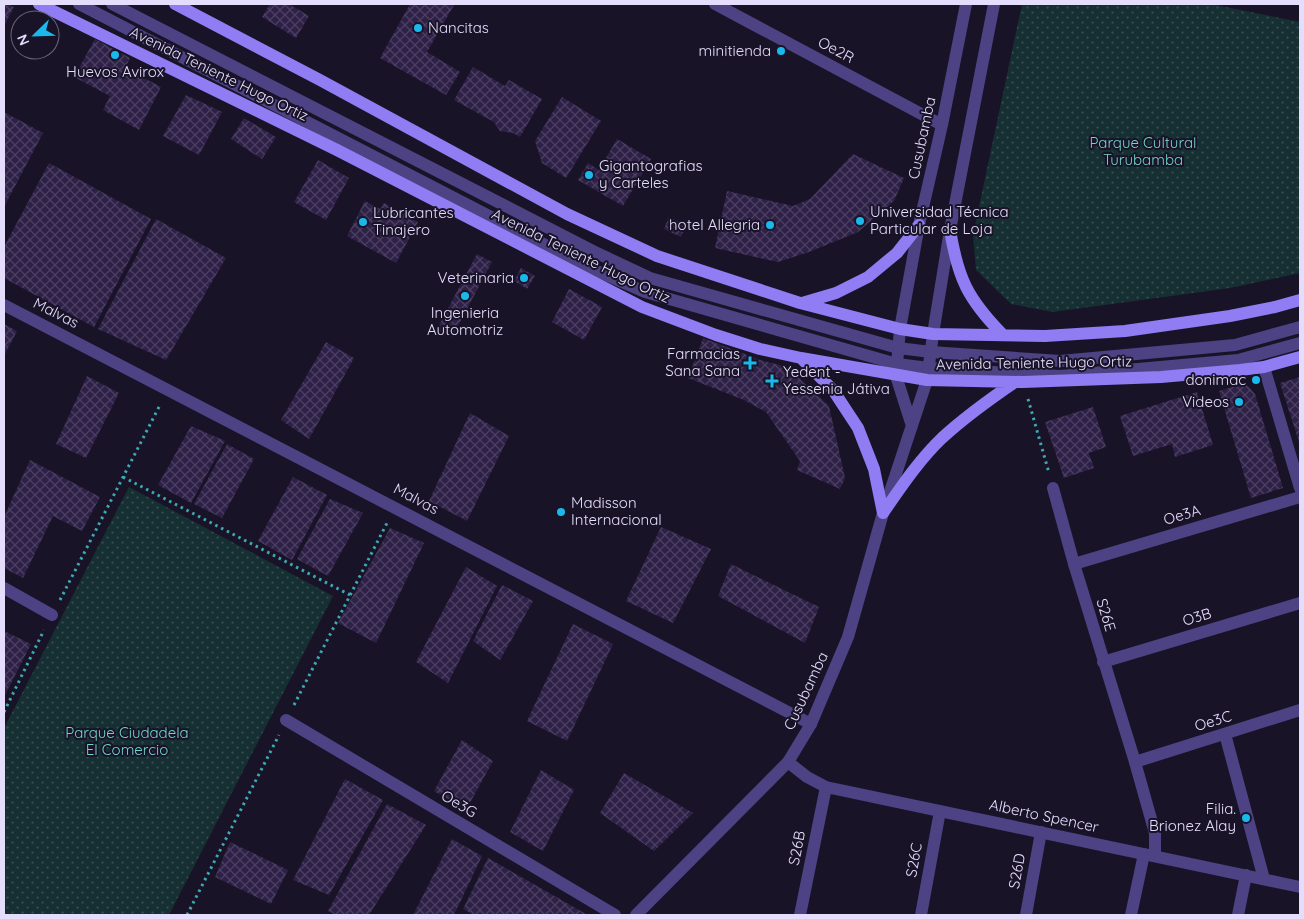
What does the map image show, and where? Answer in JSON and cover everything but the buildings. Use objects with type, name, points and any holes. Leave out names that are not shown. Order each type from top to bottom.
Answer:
[{"type":"main road","name":"Avenida Teniente Hugo Ortiz","points":[[39,4],[336,150],[642,307],[716,335],[760,348],[801,358],[928,374],[1019,382],[1161,377],[1264,367],[1300,357]]},
{"type":"main road","name":"Avenida Teniente Hugo Ortiz","points":[[175,4],[567,214],[657,256],[800,303],[900,329],[933,334],[1045,336],[1126,331],[1275,308],[1300,300]]},
{"type":"main road","points":[[800,303],[836,294],[868,277],[897,254],[919,224]]},
{"type":"main road","points":[[950,230],[955,259],[965,288],[981,313],[1002,334]]},
{"type":"main road","points":[[801,358],[833,390],[858,428],[874,469],[883,514]]},
{"type":"main road","points":[[883,514],[909,474],[941,439],[976,408],[1019,382]]},
{"type":"street","points":[[79,4],[581,263],[645,292],[897,370]]},
{"type":"street","points":[[112,4],[597,254],[650,278],[898,348],[1060,361],[1235,345],[1300,327]]},
{"type":"street","name":"Oe2R","points":[[715,4],[942,125]]},
{"type":"street","name":"Cusubamba","points":[[912,426],[897,370],[900,329],[919,224],[942,125],[966,4]]},
{"type":"street","name":"Cusubamba","points":[[636,915],[788,762],[812,724],[848,637],[883,514],[928,374],[950,230],[994,4]]},
{"type":"street","name":"Malvas","points":[[4,305],[812,724]]},
{"type":"street","points":[[928,374],[1060,376],[1238,360],[1300,343]]},
{"type":"street","points":[[1264,367],[1300,488]]},
{"type":"street","name":"S26E","points":[[1053,488],[1155,833],[1131,915]]},
{"type":"street","name":"Oe3A","points":[[1074,564],[1300,497]]},
{"type":"street","points":[[4,588],[52,615]]},
{"type":"street","name":"O3B","points":[[1103,662],[1300,603]]},
{"type":"street","name":"Oe3C","points":[[1135,762],[1300,710]]},
{"type":"street","name":"Oe3G","points":[[286,720],[615,915]]},
{"type":"street","points":[[1225,734],[1264,879]]},
{"type":"street","name":"Alberto Spencer","points":[[788,762],[807,777],[826,787],[1300,886]]},
{"type":"street","name":"S26B","points":[[800,915],[826,787]]},
{"type":"street","name":"S26C","points":[[921,915],[940,811]]},
{"type":"street","name":"S26D","points":[[1026,915],[1041,832]]},
{"type":"street","points":[[1238,915],[1246,875]]},
{"type":"path","points":[[1019,382],[1053,488]]},
{"type":"path","points":[[4,712],[168,389]]},
{"type":"path","points":[[123,477],[350,596]]},
{"type":"path","points":[[187,915],[396,507]]},
{"type":"green space","name":"Parque Cultural Turubamba","points":[[1022,4],[1211,4],[1300,22],[1300,273],[1230,288],[1053,312],[1011,304],[976,270],[973,235]]},
{"type":"green space","name":"Parque Ciudadela El Comercio","points":[[129,487],[333,596],[169,915],[4,915],[4,728]]},
{"type":"place","name":"Nancitas","points":[[418,28]]},
{"type":"place","name":"minitienda","points":[[781,51]]},
{"type":"place","name":"Huevos Avirox","points":[[115,55]]},
{"type":"place","name":"Gigantografias y Carteles","points":[[589,175]]},
{"type":"place","name":"Universidad Técnica Particular de Loja","points":[[860,221]]},
{"type":"place","name":"Lubricantes Tinajero","points":[[363,222]]},
{"type":"place","name":"hotel Allegria","points":[[770,225]]},
{"type":"place","name":"Veterinaria","points":[[524,278]]},
{"type":"place","name":"Ingenieria Automotriz","points":[[465,296]]},
{"type":"place","name":"Farmacias Sana Sana","points":[[750,363]]},
{"type":"place","name":"donimac","points":[[1256,380]]},
{"type":"place","name":"Yedent - Yessenia Játiva","points":[[772,381]]},
{"type":"place","name":"Videos","points":[[1239,402]]},
{"type":"place","name":"Madisson Internacional","points":[[561,512]]},
{"type":"place","name":"Filia. Brionez Alay","points":[[1246,818]]}]
